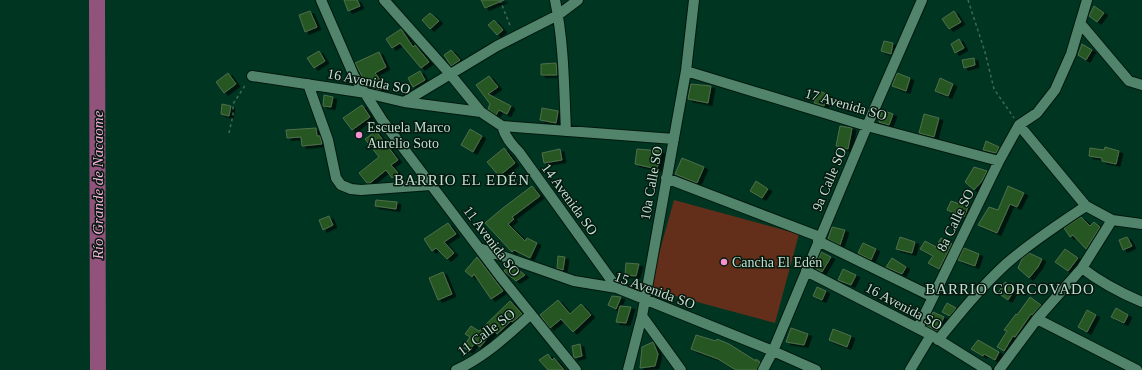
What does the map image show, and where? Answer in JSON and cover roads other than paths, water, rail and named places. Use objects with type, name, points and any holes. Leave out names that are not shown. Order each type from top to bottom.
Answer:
[{"type":"street","name":"11 Avenida SO","points":[[321,0],[354,76],[382,120],[479,248],[576,370]]},
{"type":"street","points":[[384,0],[450,74],[480,112],[502,126],[674,139]]},
{"type":"street","points":[[555,0],[558,15],[566,130]]},
{"type":"street","points":[[404,102],[514,37],[558,15],[578,0]]},
{"type":"street","name":"10a Calle SO","points":[[628,370],[642,316],[674,139],[686,71],[694,0]]},
{"type":"street","name":"9a Calle SO","points":[[763,370],[773,351],[819,239],[922,0]]},
{"type":"street","points":[[1087,0],[1071,54],[1055,90],[1037,113],[1018,125],[1086,206],[1112,220],[1142,224]]},
{"type":"street","points":[[1080,23],[1129,81],[1142,85]]},
{"type":"street","name":"17 Avenida SO","points":[[686,71],[868,126],[999,161]]},
{"type":"street","name":"16 Avenida SO","points":[[252,76],[308,84],[404,102],[480,112]]},
{"type":"street","points":[[308,84],[328,140],[336,178],[341,185],[351,190],[361,190],[431,184]]},
{"type":"street","name":"8a Calle SO","points":[[918,328],[1018,125]]},
{"type":"street","name":"14 Avenida SO","points":[[502,126],[504,134],[509,142],[519,152],[617,288]]},
{"type":"street","points":[[666,178],[819,239],[933,298]]},
{"type":"street","points":[[910,370],[934,337],[1007,264],[1048,231],[1086,206]]},
{"type":"street","points":[[999,370],[1037,319],[1082,268],[1112,220]]},
{"type":"street","name":"15 Avenida SO","points":[[479,248],[574,281],[617,288],[816,370]]},
{"type":"street","points":[[1082,268],[1090,275],[1121,293],[1142,302]]},
{"type":"street","name":"16 Avenida SO","points":[[806,271],[918,328],[987,370]]},
{"type":"street","name":"11 Calle SO","points":[[456,370],[469,364],[495,346],[531,314]]},
{"type":"street","points":[[642,316],[681,370]]},
{"type":"street","points":[[1037,319],[1137,370]]},
{"type":"waterway","name":"Río Grande de Nacaome","points":[[97,0],[98,370]]},
{"type":"place","name":"Escuela Marco Aurelio Soto","points":[[359,135]]},
{"type":"place","name":"Cancha El Edén","points":[[724,262]]},
{"type":"district","name":"BARRIO EL EDÉN","points":[[462,180]]},
{"type":"district","name":"BARRIO CORCOVADO","points":[[1010,289]]}]
